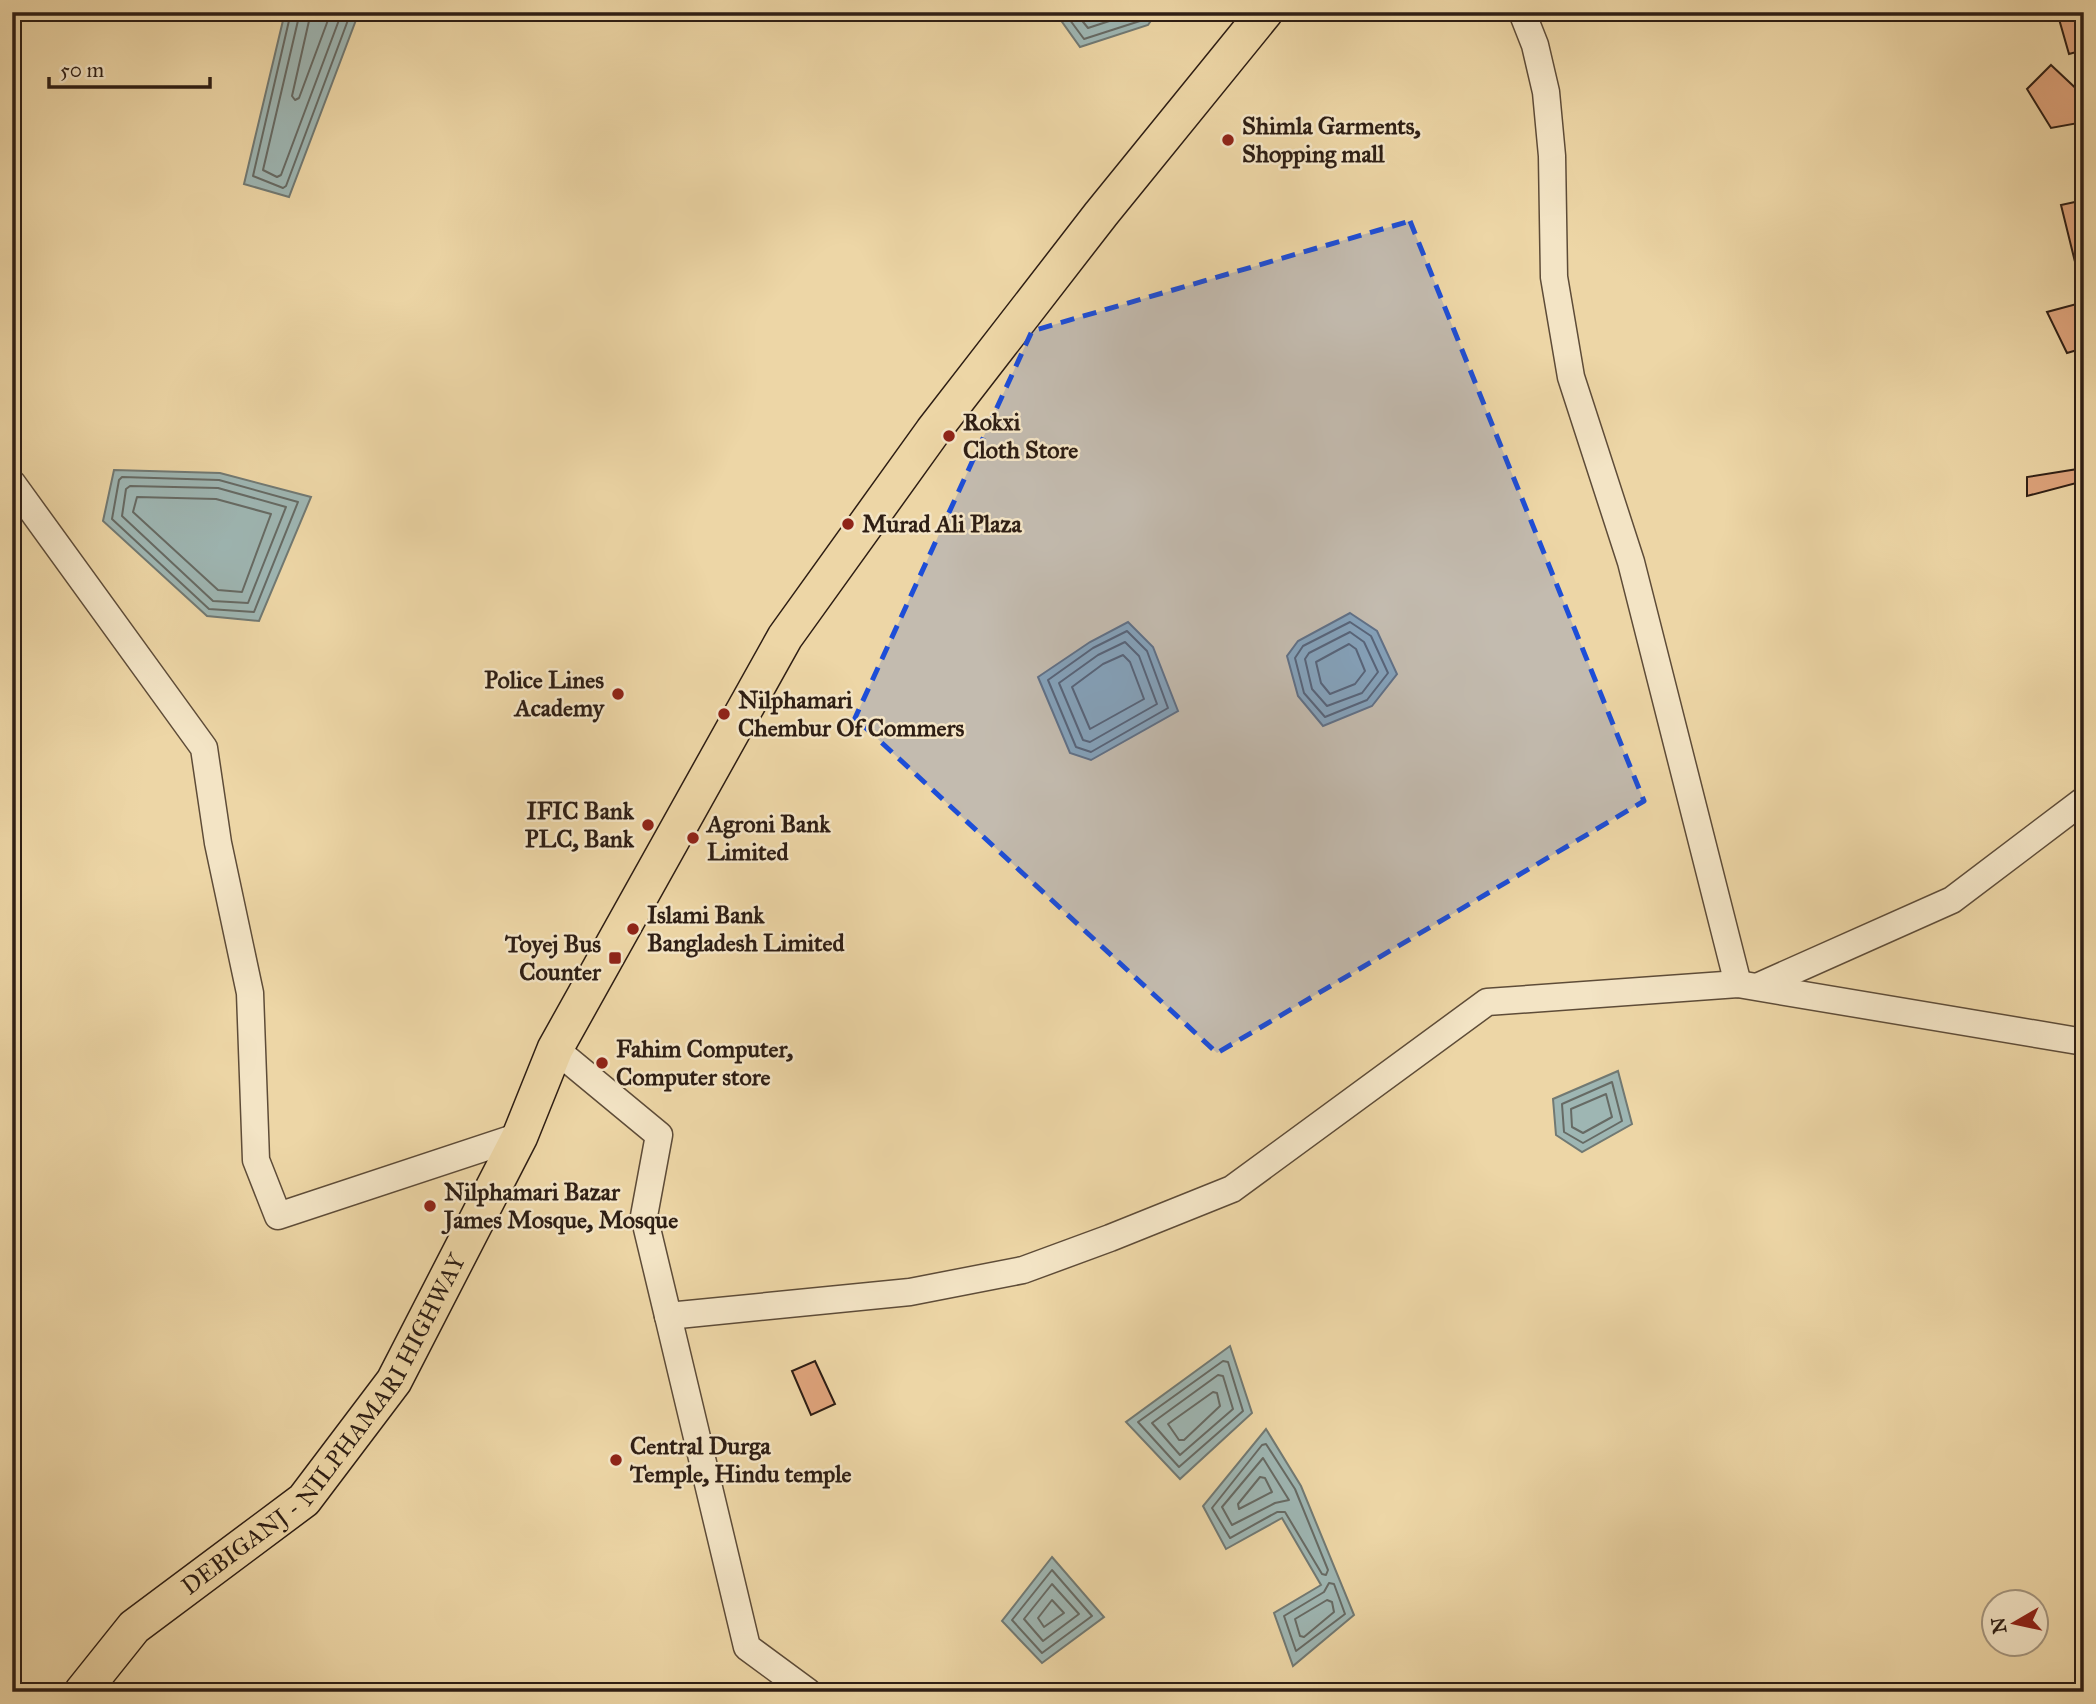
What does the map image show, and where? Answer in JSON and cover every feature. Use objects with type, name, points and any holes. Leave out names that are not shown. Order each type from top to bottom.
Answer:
[{"type":"main road","name":"DEBIGANJ - NILPHAMARI HIGHWAY","points":[[82,1692],[134,1627],[304,1500],[394,1381],[520,1136],[555,1049],[785,637],[933,431],[1101,214],[1265,12]]},
{"type":"street","points":[[1522,12],[1535,45],[1546,92],[1552,156],[1554,277],[1571,377],[1631,562],[1748,985]]},
{"type":"street","points":[[12,483],[204,748],[218,843],[250,993],[256,1160],[278,1216],[520,1136]]},
{"type":"street","points":[[1748,985],[1952,900],[2084,800]]},
{"type":"street","points":[[668,1316],[910,1292],[1023,1270],[1232,1189],[1487,1002],[1748,985],[2084,1042]]},
{"type":"street","points":[[555,1049],[659,1135],[644,1216],[747,1647],[808,1692]]},
{"type":"highlighted area","points":[[1410,221],[1644,801],[1217,1053],[855,718],[1032,331]]},
{"type":"water","points":[[285,12],[359,12],[289,197],[244,184]]},
{"type":"water","points":[[1055,12],[1157,12],[1148,25],[1080,47]]},
{"type":"water","points":[[114,470],[220,473],[311,497],[259,621],[207,616],[103,521]]},
{"type":"water","points":[[1350,613],[1377,631],[1397,674],[1372,706],[1323,726],[1298,696],[1287,656],[1298,641]]},
{"type":"water","points":[[1128,622],[1153,647],[1178,711],[1091,760],[1070,753],[1038,677],[1090,642]]},
{"type":"water","points":[[1618,1071],[1632,1124],[1582,1152],[1556,1135],[1553,1099]]},
{"type":"water","points":[[1230,1346],[1252,1413],[1180,1479],[1126,1422]]},
{"type":"water","points":[[1266,1429],[1301,1486],[1354,1615],[1293,1666],[1274,1613],[1321,1585],[1282,1518],[1226,1549],[1203,1506]]},
{"type":"water","points":[[1052,1557],[1104,1617],[1042,1663],[1002,1621]]},
{"type":"building","points":[[2057,12],[2084,12],[2084,50],[2069,54]]},
{"type":"building","points":[[2051,65],[2084,96],[2084,122],[2051,128],[2027,89]]},
{"type":"building","points":[[2084,200],[2084,269],[2077,270],[2061,205]]},
{"type":"building","points":[[2084,302],[2084,348],[2067,353],[2047,312]]},
{"type":"building","points":[[2084,468],[2084,481],[2027,496],[2027,477]]},
{"type":"building","points":[[815,1361],[835,1404],[811,1415],[792,1371]]},
{"type":"place","name":"Shimla Garments, Shopping mall","points":[[1228,140]]},
{"type":"place","name":"Rokxi Cloth Store","points":[[949,436]]},
{"type":"place","name":"Murad Ali Plaza","points":[[848,524]]},
{"type":"place","name":"Police Lines Academy","points":[[618,694]]},
{"type":"place","name":"Nilphamari Chembur Of Commers","points":[[724,714]]},
{"type":"place","name":"IFIC Bank PLC, Bank","points":[[648,825]]},
{"type":"place","name":"Agroni Bank Limited","points":[[693,838]]},
{"type":"place","name":"Islami Bank Bangladesh Limited","points":[[633,929]]},
{"type":"place","name":"Toyej Bus Counter","points":[[615,958]]},
{"type":"place","name":"Fahim Computer, Computer store","points":[[602,1063]]},
{"type":"place","name":"Nilphamari Bazar James Mosque, Mosque","points":[[430,1206]]},
{"type":"place","name":"Central Durga Temple, Hindu temple","points":[[616,1460]]}]
